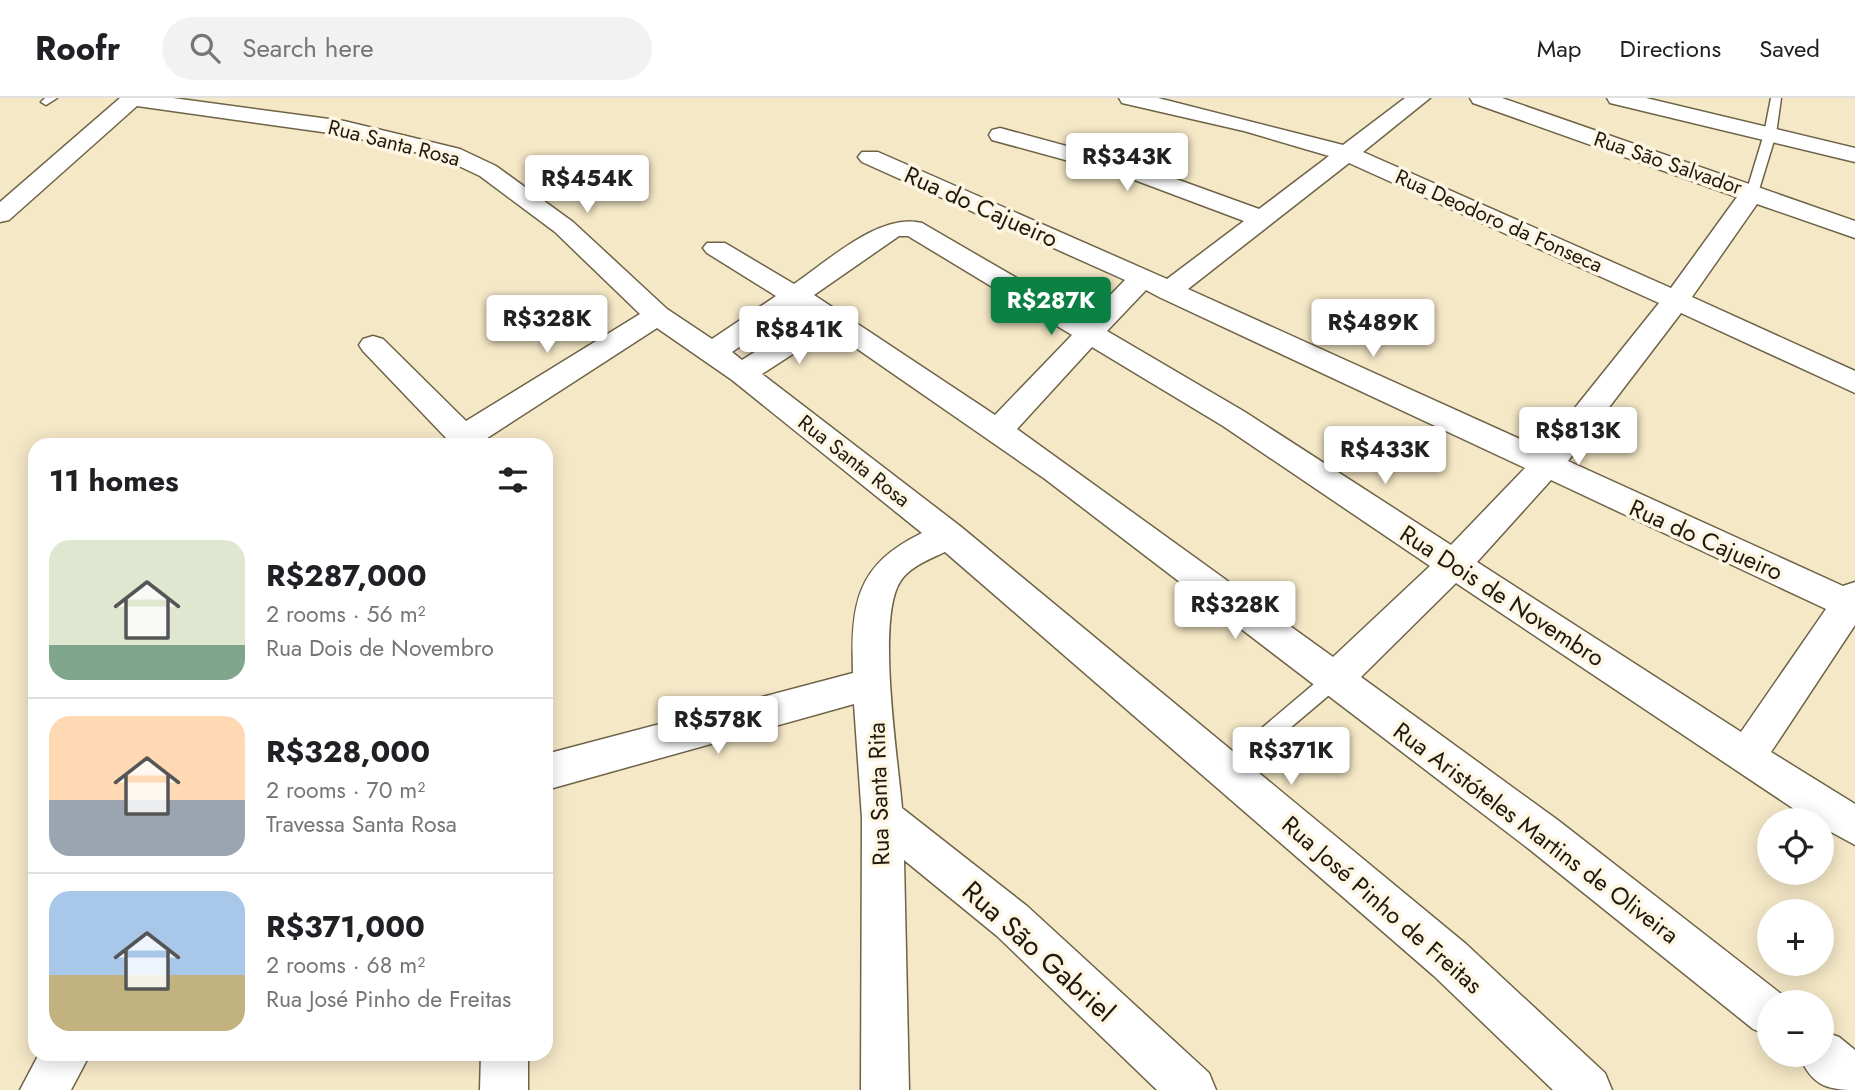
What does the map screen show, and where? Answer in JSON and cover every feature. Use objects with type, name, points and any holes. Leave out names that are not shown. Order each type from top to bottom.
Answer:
[{"type":"street","points":[[0,215],[132,98]]},
{"type":"street","name":"Rua Santa Rosa","points":[[132,98],[344,128],[452,154],[488,171],[564,227],[657,315],[742,373],[948,535]]},
{"type":"street","name":"Rua Deodoro da Fonseca","points":[[1129,98],[1250,126],[1348,155],[1676,300],[1855,383]]},
{"type":"street","points":[[1169,291],[1419,98]]},
{"type":"street","name":"Rua São Salvador","points":[[1481,98],[1855,230]]},
{"type":"street","points":[[1618,98],[1855,155]]},
{"type":"street","points":[[1000,135],[1132,171],[1263,219]]},
{"type":"street","name":"Rua do Cajueiro","points":[[870,157],[1142,278],[1545,467],[1853,602]]},
{"type":"street","points":[[1334,679],[1455,565],[1545,467],[1676,300],[1752,193]]},
{"type":"street","name":"Rua Dois de Novembro","points":[[797,297],[893,229],[913,228],[1234,419],[1855,826]]},
{"type":"street","name":"Rua Aristóteles Martins de Oliveira","points":[[716,248],[830,317],[1067,479],[1544,835],[1757,1004]]},
{"type":"street","points":[[998,431],[1142,278]]},
{"type":"street","points":[[713,352],[797,297]]},
{"type":"street","points":[[468,438],[657,315]]},
{"type":"street","points":[[742,373],[830,317]]},
{"type":"street","points":[[373,345],[460,438]]},
{"type":"street","name":"Rua Santa Rita","points":[[885,1090],[882,817],[874,682],[876,604],[884,578],[894,566],[948,535]]},
{"type":"street","name":"Rua José Pinho de Freitas","points":[[948,535],[1450,960],[1588,1090]]},
{"type":"street","points":[[1746,757],[1853,602]]},
{"type":"street","points":[[553,770],[874,682]]},
{"type":"street","name":"Rua São Gabriel","points":[[882,817],[1012,921],[1192,1090]]},
{"type":"street","points":[[44,1090],[62,1061]]},
{"type":"street","points":[[504,1090],[505,1061]]},
{"type":"street","points":[[1834,1063],[1855,1080]]},
{"type":"lane","points":[[1752,193],[1770,134],[1776,98]]},
{"type":"lane","points":[[1225,771],[1334,679]]}]
